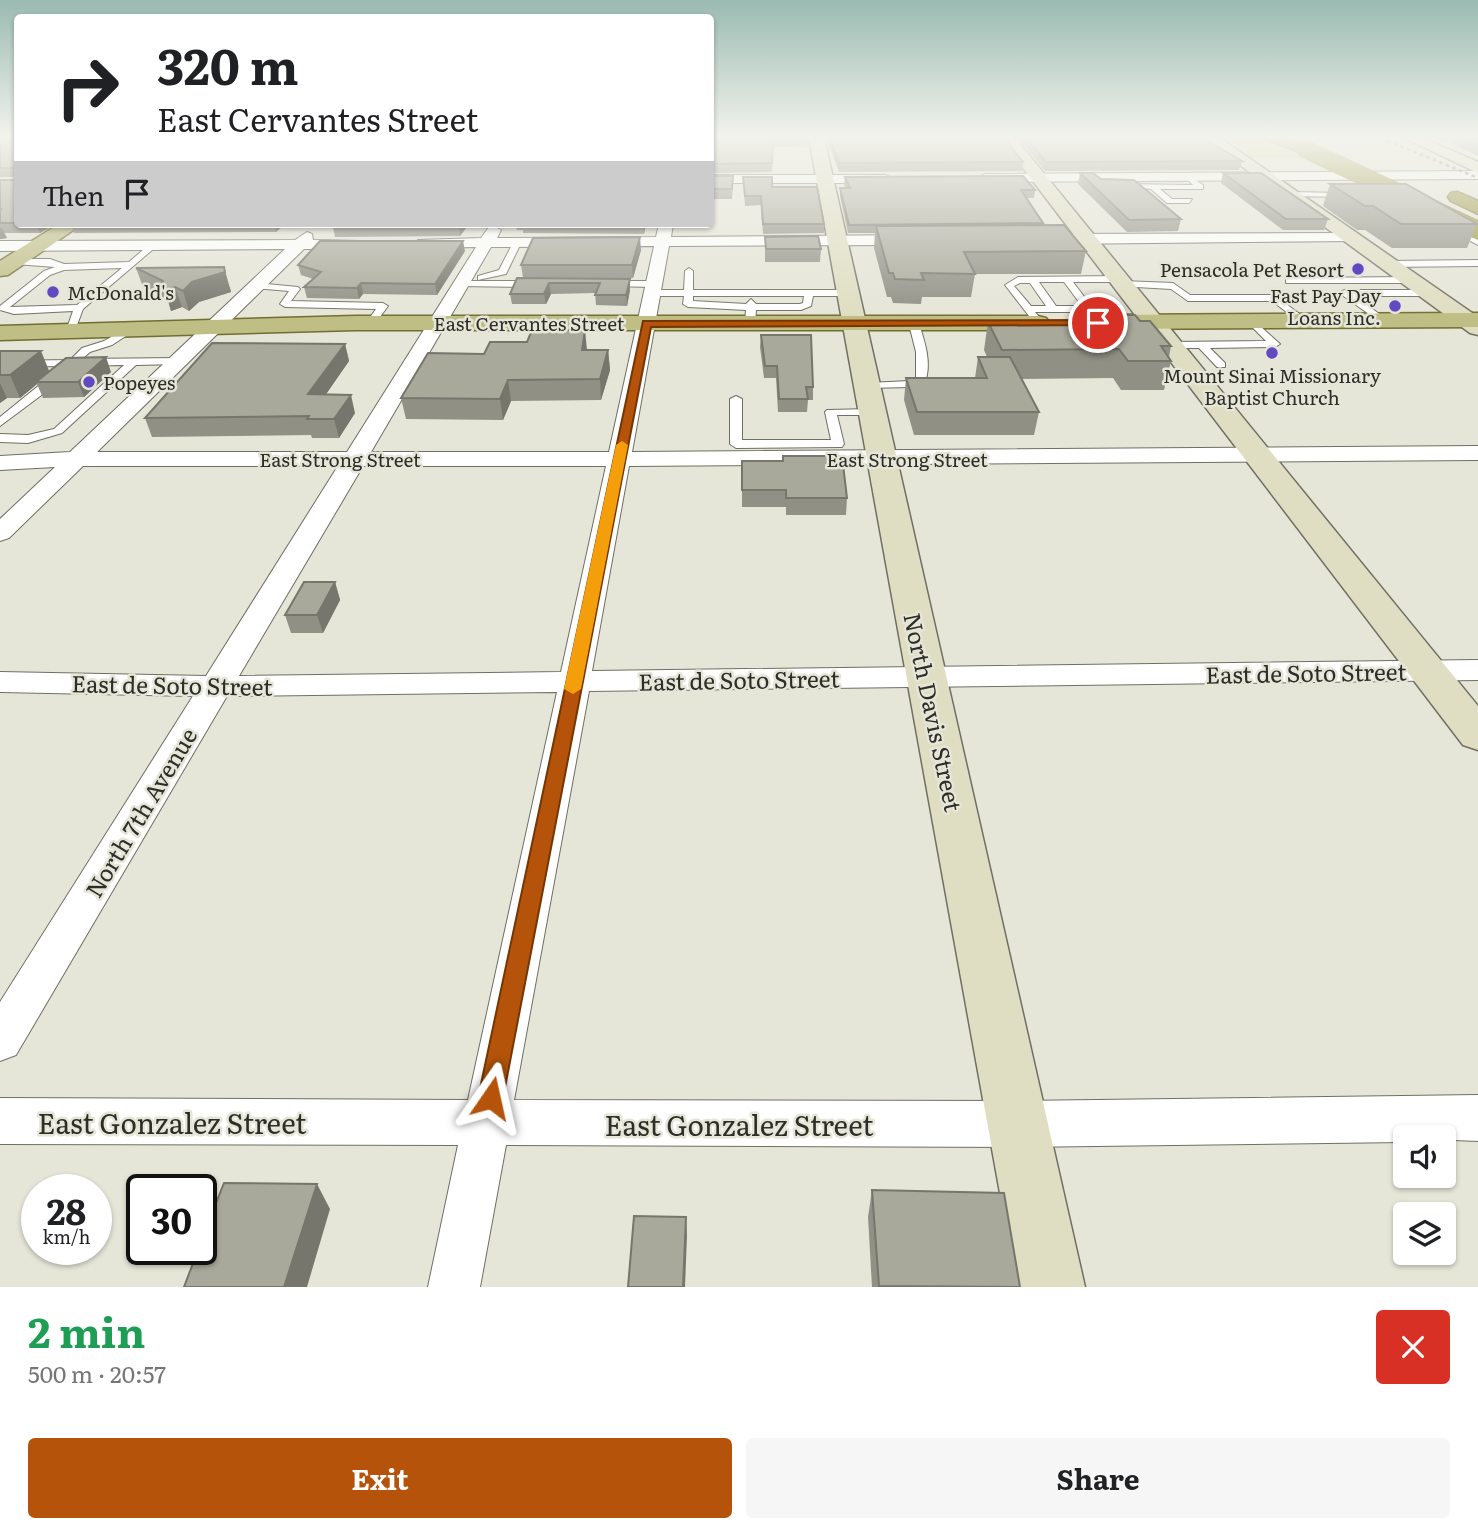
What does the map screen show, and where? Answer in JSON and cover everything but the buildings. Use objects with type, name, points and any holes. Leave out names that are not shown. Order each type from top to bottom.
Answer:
[{"type":"highway","points":[[1414,198],[1478,230]]},
{"type":"highway","points":[[1459,198],[1478,208]]},
{"type":"main road","name":"North Davis Street","points":[[829,198],[1051,1287]]},
{"type":"main road","points":[[1055,198],[1120,282],[1175,337],[1260,456],[1478,735]]},
{"type":"main road","points":[[1295,198],[1474,323]]},
{"type":"main road","points":[[7,265],[66,228]]},
{"type":"main road","name":"East Cervantes Street","points":[[0,334],[438,323],[651,300],[852,309],[914,324],[1041,314],[1094,316],[1175,337],[1252,322],[1474,323]]},
{"type":"street","points":[[0,533],[216,328],[316,228]]},
{"type":"street","points":[[454,1287],[664,233]]},
{"type":"street","points":[[410,243],[500,237],[664,233],[838,241],[935,240]]},
{"type":"street","name":"North 7th Avenue","points":[[0,1041],[356,459],[425,354],[438,323],[463,281],[500,237]]},
{"type":"street","points":[[1045,239],[1350,238]]},
{"type":"street","points":[[0,246],[371,244]]},
{"type":"street","name":"East Strong Street","points":[[0,463],[76,459],[619,459],[801,451],[881,459],[1478,453]]},
{"type":"street","name":"East de Soto Street","points":[[0,682],[217,686],[1478,670]]},
{"type":"street","name":"East Gonzalez Street","points":[[0,1121],[1018,1124],[1478,1118]]},
{"type":"lane","points":[[1168,198],[1170,201],[1189,201],[1185,198]]},
{"type":"lane","points":[[1449,226],[1478,243]]},
{"type":"lane","points":[[0,423],[72,363],[81,330],[131,265],[154,245]]},
{"type":"lane","points":[[7,265],[50,262],[63,267]]},
{"type":"lane","points":[[1388,264],[1478,263]]},
{"type":"lane","points":[[81,330],[3,308],[47,273],[63,267],[131,265]]},
{"type":"lane","points":[[690,271],[688,304],[727,300],[751,305],[796,300],[808,304],[809,293],[852,309]]},
{"type":"lane","points":[[1041,314],[1020,302],[1009,285],[1018,280],[1120,282],[1173,286],[1188,298],[1274,298],[1304,321]]},
{"type":"lane","points":[[1033,280],[1041,314]]},
{"type":"lane","points":[[1067,280],[1094,316]]},
{"type":"lane","points":[[1289,281],[1410,280]]},
{"type":"lane","points":[[463,281],[544,284]]},
{"type":"lane","points":[[599,284],[651,300],[688,293]]},
{"type":"lane","points":[[256,286],[295,289],[285,304],[383,306],[371,323]]},
{"type":"lane","points":[[1383,321],[1345,293],[1428,293]]},
{"type":"lane","points":[[1175,337],[1275,344],[1252,322]]},
{"type":"lane","points":[[736,399],[736,443],[801,451],[838,444],[831,412],[921,380],[921,344],[914,324]]},
{"type":"lane","points":[[1175,337],[1221,365]]},
{"type":"lane","points":[[0,364],[179,361]]},
{"type":"lane","points":[[0,438],[41,437],[58,431],[133,362]]},
{"type":"slow traffic","points":[[573,689],[622,445]]},
{"type":"place","name":"Pensacola Pet Resort","points":[[1358,269]]},
{"type":"place","name":"McDonald's","points":[[53,292]]},
{"type":"place","name":"Fast Pay Day Loans Inc.","points":[[1395,306]]},
{"type":"place","name":"Mount Sinai Missionary Baptist Church","points":[[1272,353]]},
{"type":"place","name":"Popeyes","points":[[89,382]]},
{"type":"route","points":[[491,1098],[646,324],[1098,323]]}]
